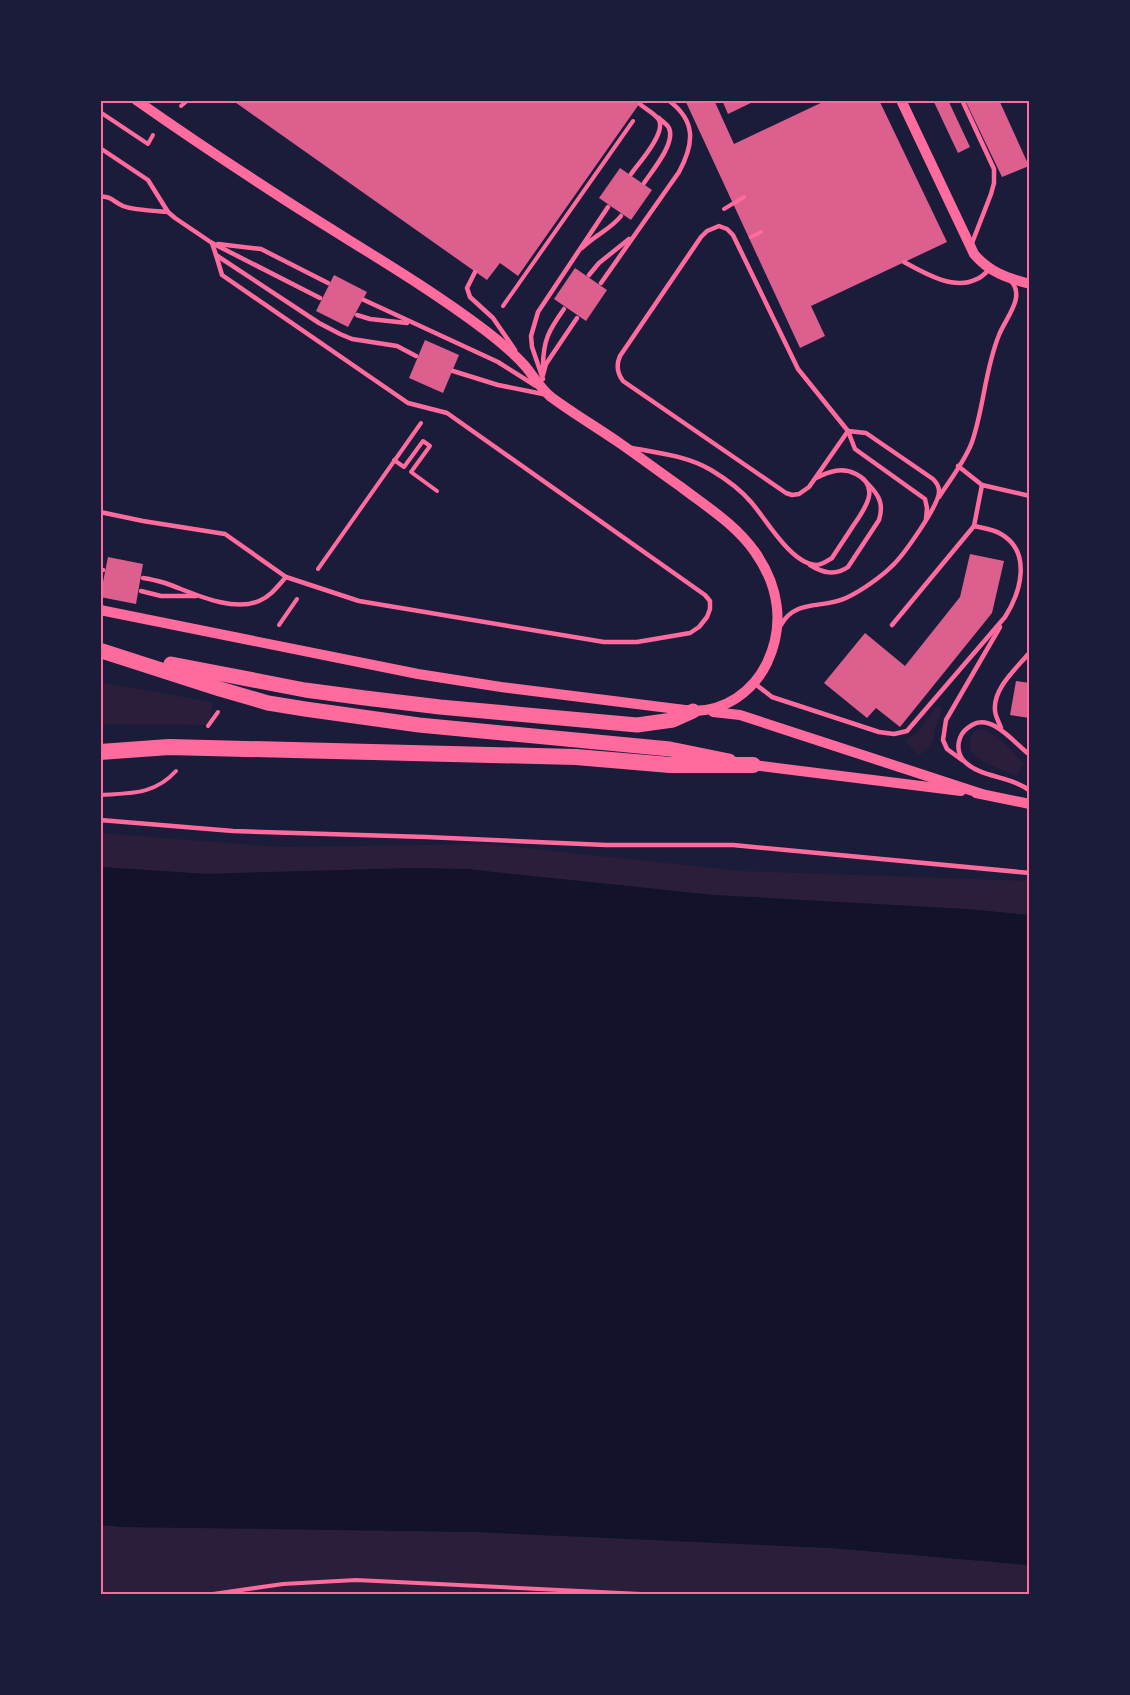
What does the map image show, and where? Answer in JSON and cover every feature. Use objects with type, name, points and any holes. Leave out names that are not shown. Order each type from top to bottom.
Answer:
[{"type":"highway","points":[[100,752],[169,747],[576,757],[670,765],[753,765]]},
{"type":"main road","points":[[101,651],[305,690],[440,706],[637,725],[674,720],[699,711]]},
{"type":"main road","points":[[101,651],[268,703],[304,710],[419,725],[670,749],[753,765]]},
{"type":"street","points":[[136,100],[279,196],[401,272],[486,331],[525,365],[548,395],[725,519],[755,552],[769,575],[778,608],[777,631],[771,655],[754,683],[734,700],[719,707],[699,711]]},
{"type":"street","points":[[901,100],[978,259],[1007,279],[1029,284]]},
{"type":"street","points":[[100,610],[418,674],[501,687],[740,715],[981,794]]},
{"type":"street","points":[[753,765],[981,794],[1029,804]]},
{"type":"lane","points":[[601,283],[687,158],[690,144],[688,122],[668,100]]},
{"type":"lane","points":[[962,100],[992,163],[994,176],[991,194],[979,221],[972,248]]},
{"type":"lane","points":[[640,105],[669,127],[671,134],[668,147],[644,183]]},
{"type":"lane","points":[[631,174],[656,138],[660,129],[657,117]]},
{"type":"lane","points":[[100,147],[148,180],[168,213],[212,243],[320,298]]},
{"type":"lane","points":[[100,197],[105,196],[124,207],[168,213]]},
{"type":"lane","points":[[548,395],[532,347],[531,336],[534,323],[541,304],[608,207]]},
{"type":"lane","points":[[575,254],[621,216]]},
{"type":"lane","points":[[848,431],[810,487],[799,494],[786,493],[623,381],[617,370],[620,356],[707,231],[719,226],[727,229],[733,235],[798,369],[848,431],[855,449],[922,496],[927,504],[926,519]]},
{"type":"lane","points":[[589,275],[599,263],[637,231]]},
{"type":"lane","points":[[100,512],[225,534],[286,576],[359,602],[604,642],[637,642],[690,633],[699,627],[710,609],[710,601],[705,595],[447,413],[408,403],[222,275],[212,243]]},
{"type":"lane","points":[[212,243],[261,249],[328,283]]},
{"type":"lane","points":[[216,255],[319,323],[340,334],[352,339],[397,346],[416,356]]},
{"type":"lane","points":[[904,262],[940,280],[955,283],[978,279],[990,269]]},
{"type":"lane","points":[[475,272],[467,288],[470,297],[493,318],[525,365]]},
{"type":"lane","points":[[777,631],[785,618],[799,608],[831,603],[858,592],[892,566],[926,519],[972,443],[994,348],[1017,296],[1016,286],[1007,279]]},
{"type":"lane","points":[[364,300],[498,362],[548,395]]},
{"type":"lane","points":[[543,379],[545,340],[564,309]]},
{"type":"lane","points":[[357,315],[416,325]]},
{"type":"lane","points":[[543,372],[546,364],[578,318]]},
{"type":"lane","points":[[453,371],[498,385],[548,395]]},
{"type":"lane","points":[[848,431],[866,433],[933,479],[940,490],[936,502]]},
{"type":"lane","points":[[623,446],[693,460],[711,470],[732,484],[750,501],[785,547],[826,572],[841,572],[848,567],[875,528],[882,513],[880,499],[860,476],[851,472],[831,470],[816,478]]},
{"type":"lane","points":[[958,466],[982,485],[1029,496]]},
{"type":"lane","points":[[808,563],[817,565],[832,558],[867,506],[869,490],[867,483]]},
{"type":"lane","points":[[892,625],[974,526],[982,485]]},
{"type":"lane","points":[[754,683],[772,697],[879,732],[898,734],[907,730],[1005,617],[1013,606],[1019,589],[1022,574],[1021,561],[1013,544],[993,530],[974,526]]},
{"type":"lane","points":[[143,578],[163,582],[199,596],[246,605],[266,598],[286,576]]},
{"type":"lane","points":[[141,591],[161,596],[199,596]]},
{"type":"lane","points":[[1005,617],[946,720],[943,740],[947,749],[967,764],[1023,786],[1029,791]]},
{"type":"lane","points":[[1002,731],[995,712],[997,696],[1001,687],[1029,652]]},
{"type":"lane","points":[[967,764],[958,752],[960,738],[964,730],[976,723],[995,725],[1029,755]]},
{"type":"lane","points":[[100,820],[233,831],[415,836],[606,845],[733,845],[1029,873]]},
{"type":"path","points":[[497,315],[634,120]]},
{"type":"path","points":[[314,575],[422,422]]},
{"type":"path","points":[[394,460],[404,467],[423,441],[430,446],[411,472],[437,491]]},
{"type":"path","points":[[274,633],[300,594]]},
{"type":"path","points":[[207,728],[220,709]]},
{"type":"path","points":[[100,795],[140,792],[154,788],[165,783],[179,768]]},
{"type":"path","points":[[213,1594],[283,1584],[356,1580],[642,1594]]},
{"type":"shaded area","points":[[100,682],[212,702],[211,725],[101,724]]},
{"type":"shaded area","points":[[939,706],[942,709],[932,741],[928,748],[919,755],[905,741],[919,730],[935,707]]},
{"type":"shaded area","points":[[982,729],[999,739],[1024,764],[1017,776],[985,762],[971,751],[972,735]]},
{"type":"shaded area","points":[[100,833],[278,847],[486,844],[741,871],[1029,881],[1029,915],[966,909],[713,895],[466,869],[415,868],[206,874],[101,867]]},
{"type":"shaded area","points":[[100,867],[206,874],[415,868],[466,869],[713,895],[966,909],[1029,915],[1029,1565],[831,1548],[477,1532],[101,1525]]},
{"type":"shaded area","points":[[100,1525],[477,1532],[831,1548],[1029,1565],[1029,1594],[101,1594]]},
{"type":"building","points":[[232,100],[642,100],[518,276],[500,263],[487,280]]},
{"type":"building","points":[[685,100],[714,100],[734,144],[827,100],[879,100],[947,242],[811,306],[825,336],[800,348]]},
{"type":"building","points":[[722,100],[757,100],[728,114]]},
{"type":"building","points":[[933,100],[948,100],[970,147],[958,153]]},
{"type":"building","points":[[965,100],[999,100],[1029,166],[1002,177]]},
{"type":"building","points":[[620,168],[652,190],[631,220],[599,198]]},
{"type":"building","points":[[575,268],[607,290],[586,321],[554,299]]},
{"type":"building","points":[[334,275],[367,292],[348,327],[316,311]]},
{"type":"building","points":[[425,340],[459,355],[443,393],[409,378]]},
{"type":"building","points":[[970,554],[1004,561],[992,613],[900,727],[876,708],[867,718],[824,683],[865,633],[905,666],[960,597]]},
{"type":"building","points":[[108,557],[143,564],[136,604],[100,597]]},
{"type":"building","points":[[1016,681],[1030,683],[1030,718],[1010,715]]}]
